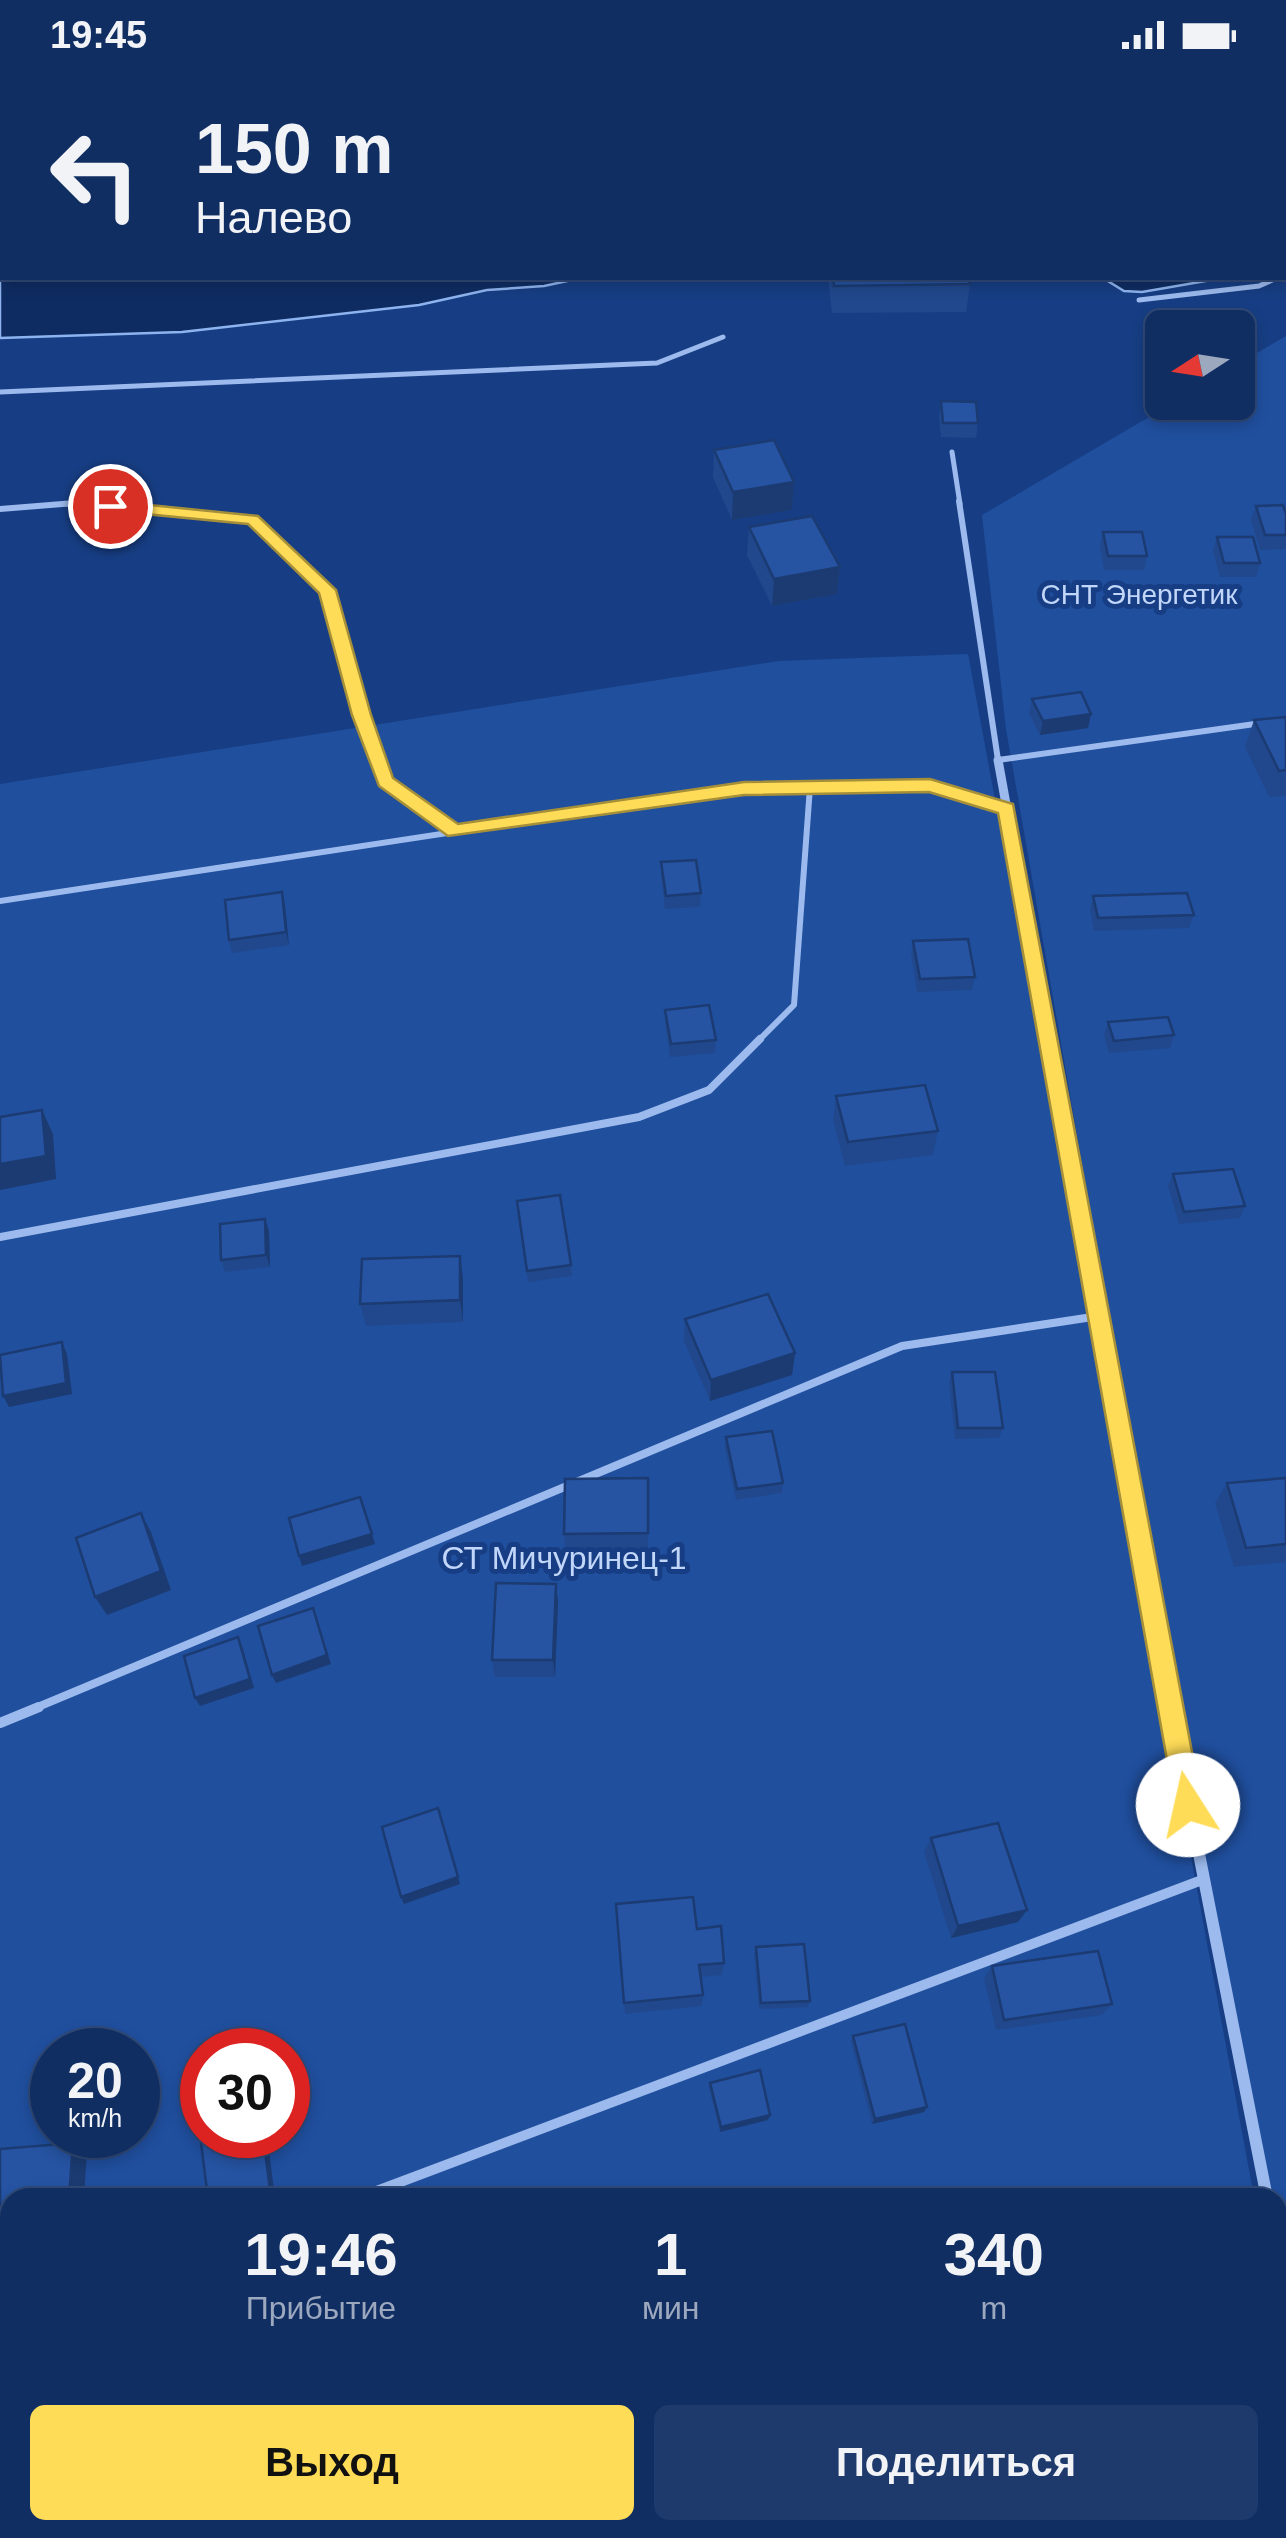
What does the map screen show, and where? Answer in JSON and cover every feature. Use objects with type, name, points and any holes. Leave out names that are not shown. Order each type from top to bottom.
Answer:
[{"type":"street","points":[[998,760],[1202,1880],[1265,2188]]},
{"type":"lane","points":[[1138,300],[1258,286],[1272,280]]},
{"type":"lane","points":[[0,392],[658,363],[723,338]]},
{"type":"lane","points":[[952,452],[998,760],[1267,722]]},
{"type":"lane","points":[[0,509],[75,504],[252,519],[327,590],[385,782],[455,832]]},
{"type":"lane","points":[[0,901],[744,788],[930,785],[1007,809]]},
{"type":"lane","points":[[0,1236],[639,1117],[709,1090],[794,1005],[810,787]]},
{"type":"lane","points":[[0,1722],[902,1346],[1099,1316]]},
{"type":"lane","points":[[385,2188],[1202,1880]]},
{"type":"green space","name":"СНТ Энергетик","points":[[1286,336],[1286,2188],[1261,2188],[1006,729],[982,515],[1145,419],[1255,420],[1255,354]]},
{"type":"green space","name":"СТ Мичуринец-1","points":[[968,654],[1252,2188],[0,2188],[0,784],[779,661]]},
{"type":"shaded area","points":[[0,280],[572,280],[487,290],[419,305],[182,332],[0,338]]},
{"type":"shaded area","points":[[1106,280],[1211,280],[1142,292],[1124,291]]},
{"type":"building","points":[[833,280],[969,280],[970,284],[834,286]]},
{"type":"building","points":[[941,401],[976,402],[978,423],[943,423]]},
{"type":"building","points":[[774,440],[794,482],[733,492],[714,450]]},
{"type":"building","points":[[1283,505],[1286,535],[1265,535],[1256,506]]},
{"type":"building","points":[[812,516],[840,567],[774,579],[749,527]]},
{"type":"building","points":[[1103,532],[1142,532],[1147,556],[1108,556]]},
{"type":"building","points":[[1217,537],[1253,537],[1260,563],[1224,563]]},
{"type":"building","points":[[1081,692],[1091,714],[1043,721],[1032,699]]},
{"type":"building","points":[[1286,717],[1286,770],[1279,771],[1254,720]]},
{"type":"building","points":[[696,860],[701,893],[666,896],[661,862]]},
{"type":"building","points":[[282,892],[286,932],[229,940],[225,900]]},
{"type":"building","points":[[1187,893],[1194,915],[1098,918],[1093,896]]},
{"type":"building","points":[[968,939],[975,977],[920,979],[913,941]]},
{"type":"building","points":[[709,1005],[716,1040],[671,1044],[665,1010]]},
{"type":"building","points":[[1168,1017],[1174,1035],[1114,1041],[1108,1022]]},
{"type":"building","points":[[925,1085],[938,1131],[848,1142],[836,1096]]},
{"type":"building","points":[[42,1110],[46,1156],[0,1164],[0,1117]]},
{"type":"building","points":[[1233,1169],[1245,1206],[1184,1212],[1173,1174]]},
{"type":"building","points":[[560,1195],[571,1265],[527,1271],[517,1201]]},
{"type":"building","points":[[265,1219],[266,1255],[221,1260],[220,1224]]},
{"type":"building","points":[[460,1256],[460,1300],[360,1304],[362,1259]]},
{"type":"building","points":[[768,1294],[795,1353],[711,1380],[685,1319]]},
{"type":"building","points":[[62,1342],[66,1383],[3,1396],[0,1355]]},
{"type":"building","points":[[952,1372],[995,1372],[1003,1428],[958,1428]]},
{"type":"building","points":[[772,1431],[783,1483],[737,1489],[726,1437]]},
{"type":"building","points":[[648,1478],[648,1533],[564,1534],[565,1479]]},
{"type":"building","points":[[1286,1478],[1286,1544],[1246,1548],[1227,1483]]},
{"type":"building","points":[[360,1497],[372,1534],[299,1556],[289,1518]]},
{"type":"building","points":[[141,1513],[161,1571],[95,1597],[76,1538]]},
{"type":"building","points":[[496,1583],[556,1584],[553,1660],[492,1660]]},
{"type":"building","points":[[313,1608],[327,1655],[272,1675],[258,1626]]},
{"type":"building","points":[[238,1637],[250,1679],[195,1698],[184,1656]]},
{"type":"building","points":[[438,1808],[458,1877],[401,1897],[382,1827]]},
{"type":"building","points":[[998,1823],[1027,1910],[958,1926],[931,1838]]},
{"type":"building","points":[[693,1897],[697,1929],[721,1926],[724,1963],[699,1965],[703,1995],[624,2003],[616,1904]]},
{"type":"building","points":[[804,1944],[810,2001],[761,2003],[756,1947]]},
{"type":"building","points":[[1098,1951],[1112,2004],[1004,2020],[992,1966]]},
{"type":"building","points":[[905,2024],[927,2107],[875,2119],[853,2036]]},
{"type":"building","points":[[760,2070],[770,2115],[721,2127],[710,2083]]},
{"type":"building","points":[[30,2147],[30,2158],[72,2158],[70,2188],[0,2188],[0,2149]]},
{"type":"building","points":[[203,2158],[266,2158],[270,2188],[207,2188]]},
{"type":"route","points":[[110,506],[252,519],[327,590],[385,782],[455,832],[744,788],[930,785],[1007,809],[1188,1805]]}]
